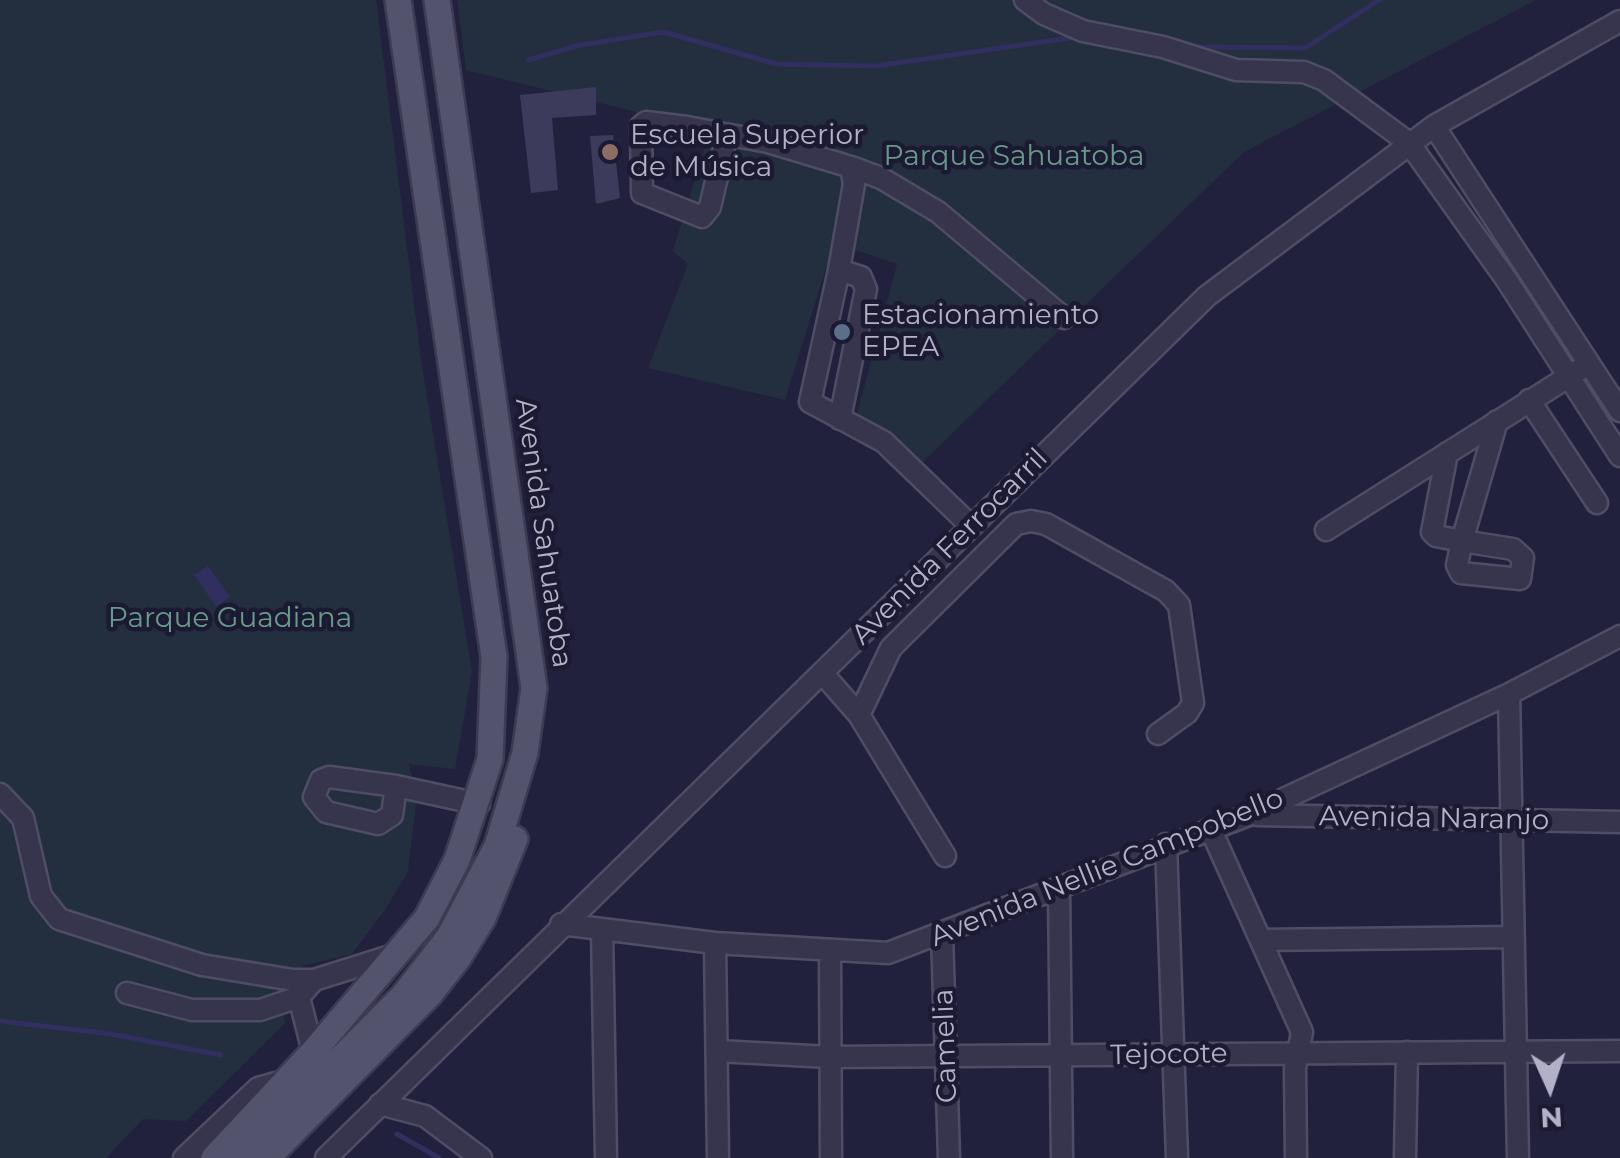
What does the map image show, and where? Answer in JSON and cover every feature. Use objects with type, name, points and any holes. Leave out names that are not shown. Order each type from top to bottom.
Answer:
[{"type":"main road","points":[[214,1158],[313,1052],[427,918],[478,804],[490,759],[494,658],[398,0]]},
{"type":"main road","name":"Avenida Sahuatoba","points":[[241,1158],[404,995],[449,938],[497,846],[525,754],[534,688],[437,0]]},
{"type":"main road","points":[[267,1158],[430,994],[483,918],[505,870],[538,754],[542,724],[534,688]]},
{"type":"street","points":[[1024,0],[1083,31],[1163,47],[1236,70],[1304,72],[1324,80],[1409,143],[1569,376],[1614,419]]},
{"type":"street","name":"Avenida Ferrocarril","points":[[332,1152],[1196,306],[1434,126],[1620,21]]},
{"type":"street","points":[[727,135],[710,207],[702,217],[642,194],[643,124],[727,135],[851,168],[881,178],[938,212],[1064,318]]},
{"type":"street","points":[[1434,126],[1589,363],[1614,419],[1620,456]]},
{"type":"street","points":[[851,168],[854,184],[839,270],[808,394],[815,408],[884,442],[970,525]]},
{"type":"street","points":[[1506,279],[1526,267]]},
{"type":"street","points":[[839,270],[862,277],[866,288],[840,419]]},
{"type":"street","points":[[1326,530],[1589,363]]},
{"type":"street","points":[[1528,400],[1597,503]]},
{"type":"street","points":[[1447,453],[1431,526],[1436,536],[1462,541],[1497,420]]},
{"type":"street","points":[[860,715],[891,648],[1016,524],[1031,521],[1046,524],[1166,590],[1179,605],[1186,626],[1193,703],[1187,713],[1158,734]]},
{"type":"street","name":"Avenida Nellie Campobello","points":[[561,924],[715,943],[880,955],[1249,814],[1509,694],[1620,636]]},
{"type":"street","points":[[823,674],[860,715],[946,856]]},
{"type":"street","points":[[1509,694],[1518,1158]]},
{"type":"street","points":[[396,786],[478,804]]},
{"type":"street","points":[[0,794],[16,805],[23,818],[40,896],[59,918],[202,965],[314,980],[400,953]]},
{"type":"street","name":"Avenida Naranjo","points":[[1249,814],[1620,822]]},
{"type":"street","points":[[1210,828],[1302,1032],[1298,1052],[1296,1158]]},
{"type":"street","points":[[1166,844],[1177,1158]]},
{"type":"street","points":[[1058,888],[1062,1158]]},
{"type":"street","points":[[602,929],[606,1158]]},
{"type":"street","name":"Camelia","points":[[942,934],[948,1158]]},
{"type":"street","points":[[1261,940],[1512,937]]},
{"type":"street","points":[[715,943],[718,1158]]},
{"type":"street","points":[[830,953],[831,1158]]},
{"type":"street","points":[[127,994],[210,1012],[260,1010],[299,998],[314,980]]},
{"type":"street","points":[[299,998],[313,1052]]},
{"type":"street","name":"Tejocote","points":[[718,1051],[829,1057],[946,1057],[1620,1051]]},
{"type":"street","points":[[1406,1158],[1407,1052]]},
{"type":"street","points":[[184,1158],[258,1088],[286,1080]]},
{"type":"street","points":[[380,1104],[425,1116],[481,1158]]},
{"type":"green space","name":"Parque Guadiana","points":[[0,0],[376,0],[421,360],[472,672],[455,769],[409,764],[417,795],[408,871],[352,954],[302,966],[282,1001],[285,1023],[186,1121],[143,1119],[106,1158],[0,1158]]},
{"type":"green space","name":"Parque Sahuatoba","points":[[457,0],[1536,0],[1244,152],[912,472],[852,433],[897,264],[850,248],[854,178],[785,400],[648,368],[688,264],[673,251],[710,130],[466,70]]},
{"type":"shaded area","points":[[208,566],[230,597],[216,606],[194,575]]},
{"type":"building","name":"Escuela Superior de Música","points":[[596,87],[596,115],[552,118],[558,190],[531,193],[520,95]]},
{"type":"building","name":"Escuela Superior de Música","points":[[613,135],[620,198],[596,204],[590,136]]},
{"type":"waterway","points":[[1192,47],[1305,48],[1379,0]]},
{"type":"waterway","points":[[528,60],[580,45],[664,32],[776,64],[877,66],[1076,37]]},
{"type":"waterway","points":[[0,1021],[111,1034],[221,1055]]},
{"type":"waterway","points":[[397,1134],[439,1158]]},
{"type":"place","name":"Escuela Superior de Música","points":[[610,152]]},
{"type":"place","name":"Estacionamiento EPEA","points":[[842,332]]}]
